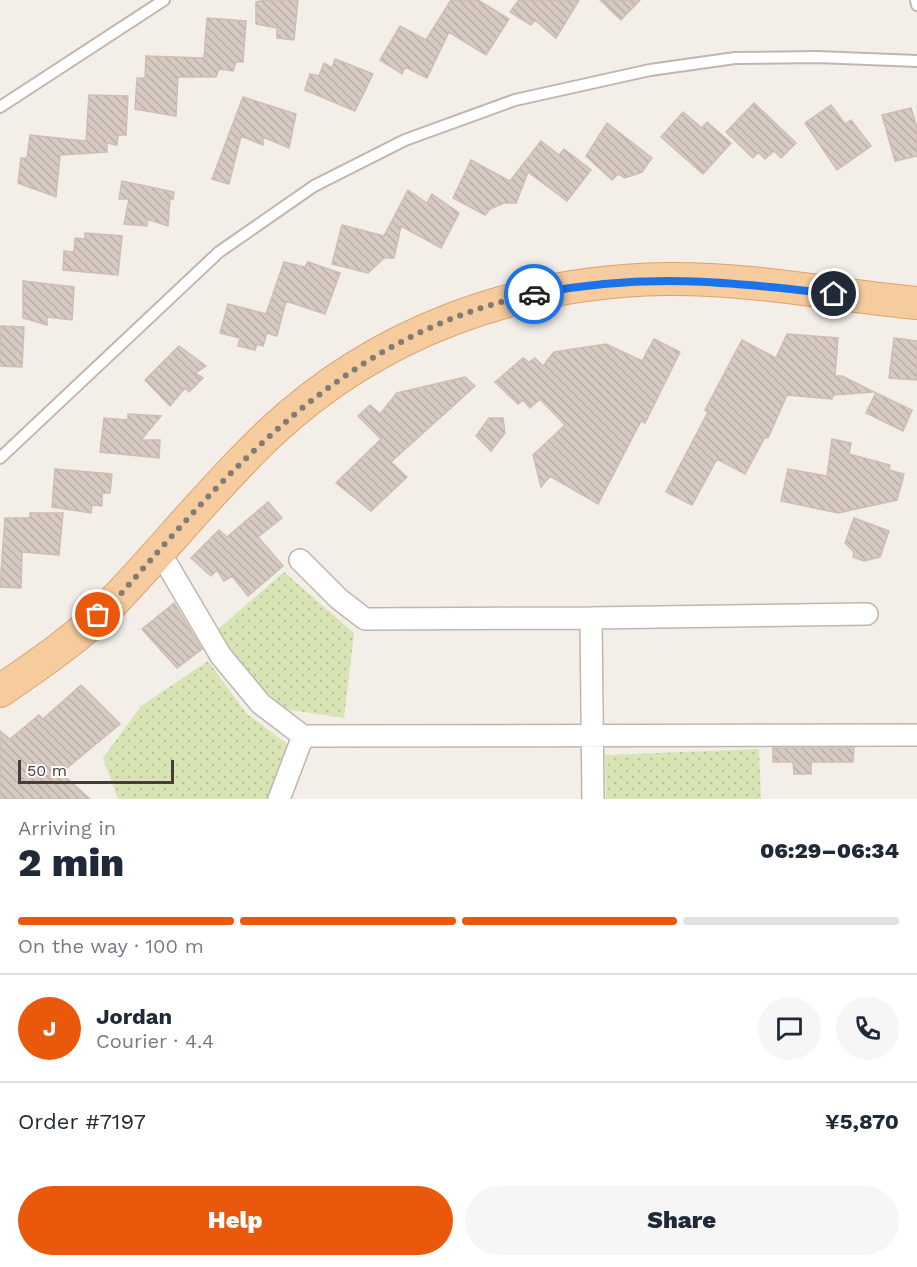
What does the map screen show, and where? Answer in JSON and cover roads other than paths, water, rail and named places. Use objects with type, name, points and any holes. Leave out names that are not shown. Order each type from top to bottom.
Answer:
[{"type":"main road","points":[[0,691],[112,604],[270,433],[305,404],[371,358],[445,321],[487,305],[576,286],[668,279],[747,283],[917,303]]},
{"type":"street","points":[[155,555],[168,566],[221,656],[261,704],[303,736],[917,735]]},
{"type":"street","points":[[300,560],[339,599],[365,619],[867,614]]},
{"type":"street","points":[[591,618],[593,799]]},
{"type":"street","points":[[279,799],[303,736]]},
{"type":"lane","points":[[0,107],[164,0]]},
{"type":"lane","points":[[916,0],[917,5]]},
{"type":"lane","points":[[0,458],[219,252],[314,186],[405,140],[515,100],[650,70],[735,58],[817,57],[917,61]]}]
